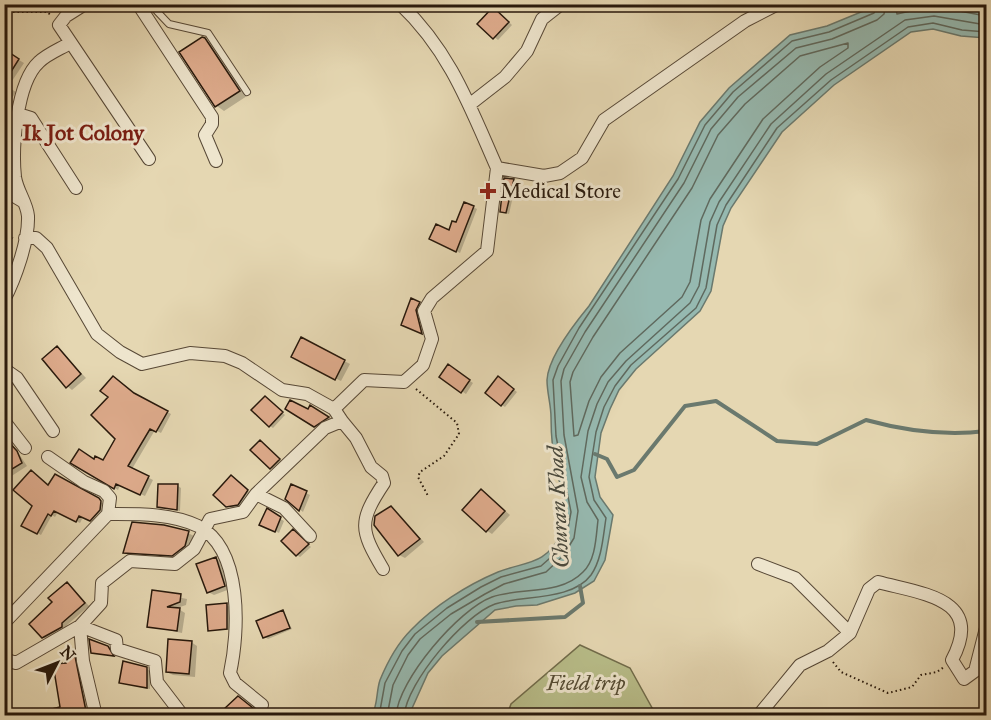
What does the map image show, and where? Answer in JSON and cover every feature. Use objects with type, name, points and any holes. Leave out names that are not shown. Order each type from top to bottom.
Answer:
[{"type":"street","points":[[85,4],[66,16],[59,25],[149,159]]},
{"type":"street","points":[[138,4],[212,117],[212,124],[205,135],[216,161]]},
{"type":"street","points":[[334,409],[364,380],[404,382],[423,365],[432,339],[424,311],[432,298],[488,251],[497,168],[447,60],[426,28],[400,4]]},
{"type":"street","points":[[469,105],[505,78],[527,51],[542,19],[561,4]]},
{"type":"street","points":[[497,168],[544,176],[560,174],[582,158],[604,120],[744,21],[778,4]]},
{"type":"street","points":[[4,300],[14,280],[28,217],[15,180],[9,146],[27,84],[38,63],[70,43]]},
{"type":"street","points":[[18,114],[31,118],[76,188]]},
{"type":"street","points":[[4,190],[24,202]]},
{"type":"street","points":[[25,238],[36,238],[47,248],[97,334],[120,352],[142,364],[190,353],[225,356],[242,363],[282,390],[308,394],[334,409],[356,438],[372,467],[382,476],[384,483],[366,519],[364,538],[383,569]]},
{"type":"street","points":[[4,369],[17,378],[53,431]]},
{"type":"street","points":[[4,421],[25,448]]},
{"type":"street","points":[[4,659],[16,663],[80,626],[101,603],[102,583],[130,561],[175,564],[194,549],[210,519],[243,512],[256,494],[325,428],[342,421]]},
{"type":"street","points":[[4,623],[108,514],[110,498],[104,491],[84,482],[48,457]]},
{"type":"street","points":[[256,494],[284,508],[310,536]]},
{"type":"street","points":[[108,514],[148,514],[195,525],[204,530],[224,553],[235,591],[236,644],[230,673],[236,683],[262,705]]},
{"type":"street","points":[[758,564],[795,578],[850,633]]},
{"type":"street","points":[[758,716],[800,665],[828,651],[850,633],[868,589],[878,582],[942,598],[957,612],[963,626],[961,644],[952,660],[964,679],[975,671],[987,628]]},
{"type":"street","points":[[80,626],[83,661],[96,716]]},
{"type":"street","points":[[80,626],[116,640],[117,649],[155,661],[157,682],[183,716]]},
{"type":"lane","points":[[150,4],[169,24],[208,33],[247,92]]},
{"type":"path","points":[[4,12],[47,12],[59,25]]},
{"type":"path","points":[[404,382],[457,423],[459,434],[444,456],[420,472],[418,477],[428,496]]},
{"type":"path","points":[[828,651],[841,672],[888,693],[912,687],[921,675],[937,672],[952,660]]},
{"type":"green space","name":"Field trip","points":[[580,645],[630,668],[656,715],[507,715],[511,704]]},
{"type":"water","points":[[878,5],[986,5],[986,38],[961,36],[933,29],[911,32],[834,85],[782,132],[731,208],[723,226],[711,291],[700,311],[636,369],[619,390],[610,409],[601,433],[595,477],[600,497],[613,515],[605,560],[594,581],[575,593],[537,605],[495,610],[442,656],[428,673],[409,715],[372,715],[380,680],[386,667],[402,641],[420,621],[475,583],[498,572],[541,557],[555,544],[561,534],[565,511],[552,444],[547,385],[552,362],[563,341],[589,306],[673,176],[700,122],[729,88],[790,35],[827,26]]},
{"type":"building","points":[[493,7],[509,22],[493,39],[477,24]]},
{"type":"building","points":[[202,37],[205,38],[240,91],[215,107],[179,52]]},
{"type":"building","points":[[4,49],[19,59],[4,83]]},
{"type":"building","points":[[504,178],[514,179],[506,213],[500,212]]},
{"type":"building","points":[[464,202],[474,206],[456,252],[429,239],[436,224],[449,230],[452,221],[456,222]]},
{"type":"building","points":[[411,298],[420,302],[416,310],[422,334],[401,325]]},
{"type":"building","points":[[301,337],[345,360],[335,380],[291,357]]},
{"type":"building","points":[[57,346],[81,374],[66,388],[42,359]]},
{"type":"building","points":[[448,364],[470,380],[461,393],[439,377]]},
{"type":"building","points":[[113,376],[134,393],[168,411],[156,432],[150,429],[128,466],[149,476],[140,495],[116,484],[114,489],[70,463],[79,449],[94,459],[95,456],[103,460],[115,439],[91,415],[108,397],[100,391]]},
{"type":"building","points":[[498,376],[514,389],[501,406],[485,393]]},
{"type":"building","points":[[265,396],[283,412],[269,427],[251,410]]},
{"type":"building","points":[[290,400],[308,409],[310,405],[329,417],[314,427],[285,409]]},
{"type":"building","points":[[4,437],[17,451],[22,463],[4,474]]},
{"type":"building","points":[[260,440],[280,459],[270,469],[250,450]]},
{"type":"building","points":[[31,470],[48,485],[55,474],[99,498],[100,510],[90,521],[79,516],[76,522],[54,511],[51,516],[48,514],[37,534],[21,526],[32,506],[13,490]]},
{"type":"building","points":[[231,475],[248,490],[238,505],[226,507],[213,495]]},
{"type":"building","points":[[158,484],[178,484],[177,510],[157,507]]},
{"type":"building","points":[[291,484],[307,491],[299,511],[285,499]]},
{"type":"building","points":[[481,489],[505,511],[486,532],[462,510]]},
{"type":"building","points":[[391,506],[420,539],[398,556],[374,525],[375,516]]},
{"type":"building","points":[[267,508],[281,517],[275,532],[259,525]]},
{"type":"building","points":[[132,522],[164,525],[189,531],[185,546],[172,556],[123,553]]},
{"type":"building","points":[[293,529],[309,544],[296,556],[281,541]]},
{"type":"building","points":[[216,557],[225,586],[207,593],[196,564]]},
{"type":"building","points":[[67,582],[85,603],[62,623],[62,627],[42,638],[29,624],[52,602],[48,598]]},
{"type":"building","points":[[152,590],[181,594],[180,602],[167,607],[180,608],[177,631],[147,627]]},
{"type":"building","points":[[227,603],[227,629],[208,631],[206,605]]},
{"type":"building","points":[[283,610],[290,628],[263,638],[256,621]]},
{"type":"building","points":[[89,639],[108,646],[114,656],[91,653]]},
{"type":"building","points":[[168,639],[192,641],[189,674],[166,672]]},
{"type":"building","points":[[74,651],[87,716],[40,716],[39,712],[60,707],[53,664],[66,663],[64,652]]},
{"type":"building","points":[[123,661],[147,667],[147,688],[119,683]]},
{"type":"building","points":[[238,696],[253,708],[245,716],[229,716],[224,709]]},
{"type":"waterway","points":[[595,454],[607,459],[617,477],[634,470],[685,406],[716,401],[777,441],[817,444],[866,420],[926,432],[986,431]]},
{"type":"waterway","name":"Churan Khad","points":[[477,622],[565,617],[583,603],[580,586]]},
{"type":"place","name":"Medical Store","points":[[488,191]]},
{"type":"district","name":"Ik Jot Colony","points":[[83,132]]}]
